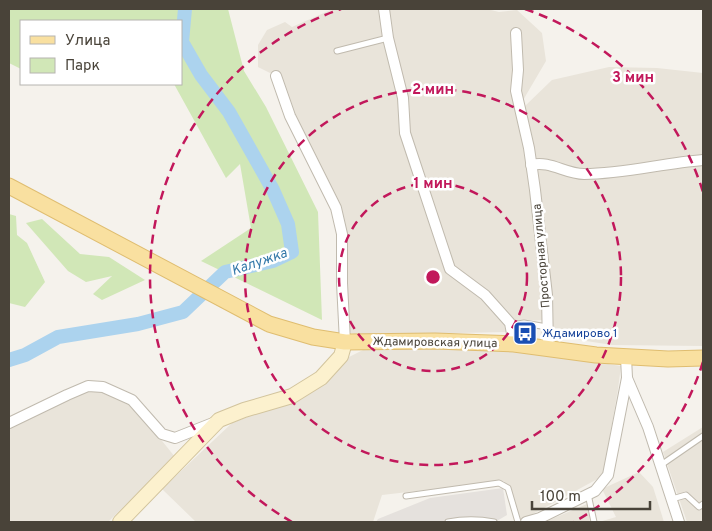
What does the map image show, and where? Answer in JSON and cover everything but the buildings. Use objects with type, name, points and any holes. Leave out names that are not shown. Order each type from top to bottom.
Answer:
[{"type":"main road","name":"Ждамировская улица","points":[[9,186],[233,306],[270,324],[313,337],[345,342],[435,340],[514,344],[596,355],[668,359],[703,358]]},
{"type":"street","points":[[384,9],[388,38],[403,98],[406,133],[450,269],[485,295],[510,323],[514,344]]},
{"type":"street","name":"Просторная улица","points":[[516,34],[518,70],[516,91],[532,165],[547,295],[548,348]]},
{"type":"street","points":[[9,423],[67,394],[88,386],[103,387],[132,400],[162,434],[175,438],[244,410],[292,396],[321,378],[341,356],[345,342],[342,234],[336,208],[290,116],[276,76]]},
{"type":"street","points":[[532,165],[538,163],[550,165],[580,174],[610,174],[673,162],[703,160]]},
{"type":"street","points":[[526,522],[540,518],[595,491],[608,475],[627,378],[626,357]]},
{"type":"street","points":[[627,378],[648,427],[679,522]]},
{"type":"street","points":[[120,522],[219,420]]},
{"type":"lane","points":[[337,51],[388,38]]},
{"type":"lane","points":[[511,325],[524,323],[547,327]]},
{"type":"lane","points":[[661,465],[703,436]]},
{"type":"lane","points":[[406,496],[500,482],[508,488],[518,522]]},
{"type":"lane","points":[[588,494],[594,522]]},
{"type":"lane","points":[[672,499],[686,495],[699,507],[703,504]]},
{"type":"lane","points":[[448,522],[481,519],[494,522]]},
{"type":"shaded area","points":[[333,9],[381,9],[401,101],[448,271],[466,282],[504,320],[509,328],[507,332],[364,335],[351,333],[347,325],[344,245],[338,200],[329,191],[308,148],[278,73],[270,73],[258,67],[258,45],[267,30],[285,22],[292,27]]},
{"type":"shaded area","points":[[386,9],[487,9],[499,12],[517,10],[542,33],[546,61],[522,102],[513,33],[528,150],[544,320],[515,321],[452,268],[413,150]]},
{"type":"shaded area","points":[[609,67],[657,68],[703,73],[703,156],[601,171],[579,171],[534,161],[524,107],[552,80]]},
{"type":"shaded area","points":[[703,162],[703,346],[612,345],[554,336],[550,333],[534,169],[546,167],[578,177]]},
{"type":"shaded area","points":[[486,345],[621,366],[603,476],[518,522],[504,481],[382,495],[373,522],[196,522],[162,489],[232,423],[314,391],[349,357],[369,347]]},
{"type":"shaded area","points":[[87,389],[103,391],[133,405],[175,457],[108,522],[9,522],[9,426]]},
{"type":"shaded area","points":[[703,427],[703,522],[687,522],[663,452]]},
{"type":"shaded area","points":[[639,472],[653,487],[664,522],[599,522],[616,517],[602,489]]},
{"type":"shaded area","points":[[503,488],[507,515],[495,522],[376,522],[378,519],[430,498]]},
{"type":"shaded area","points":[[587,504],[590,522],[545,522]]},
{"type":"green space","points":[[9,9],[228,9],[244,71],[266,107],[318,212],[322,320],[201,261],[251,228],[240,164],[226,178],[175,85],[182,85],[182,20],[20,20],[20,68],[9,63]]},
{"type":"green space","points":[[9,214],[16,216],[17,235],[27,243],[45,282],[25,307],[9,303]]},
{"type":"green space","points":[[42,219],[80,254],[109,257],[145,280],[102,300],[93,294],[112,276],[86,282],[68,271],[26,223]]},
{"type":"waterway","name":"Калужка","points":[[9,360],[25,355],[58,337],[138,324],[183,312],[225,272],[273,261],[292,252],[288,224],[273,190],[229,112],[201,75],[182,42],[185,9]]},
{"type":"place","name":"Ждамирово 1","points":[[525,333]]}]
